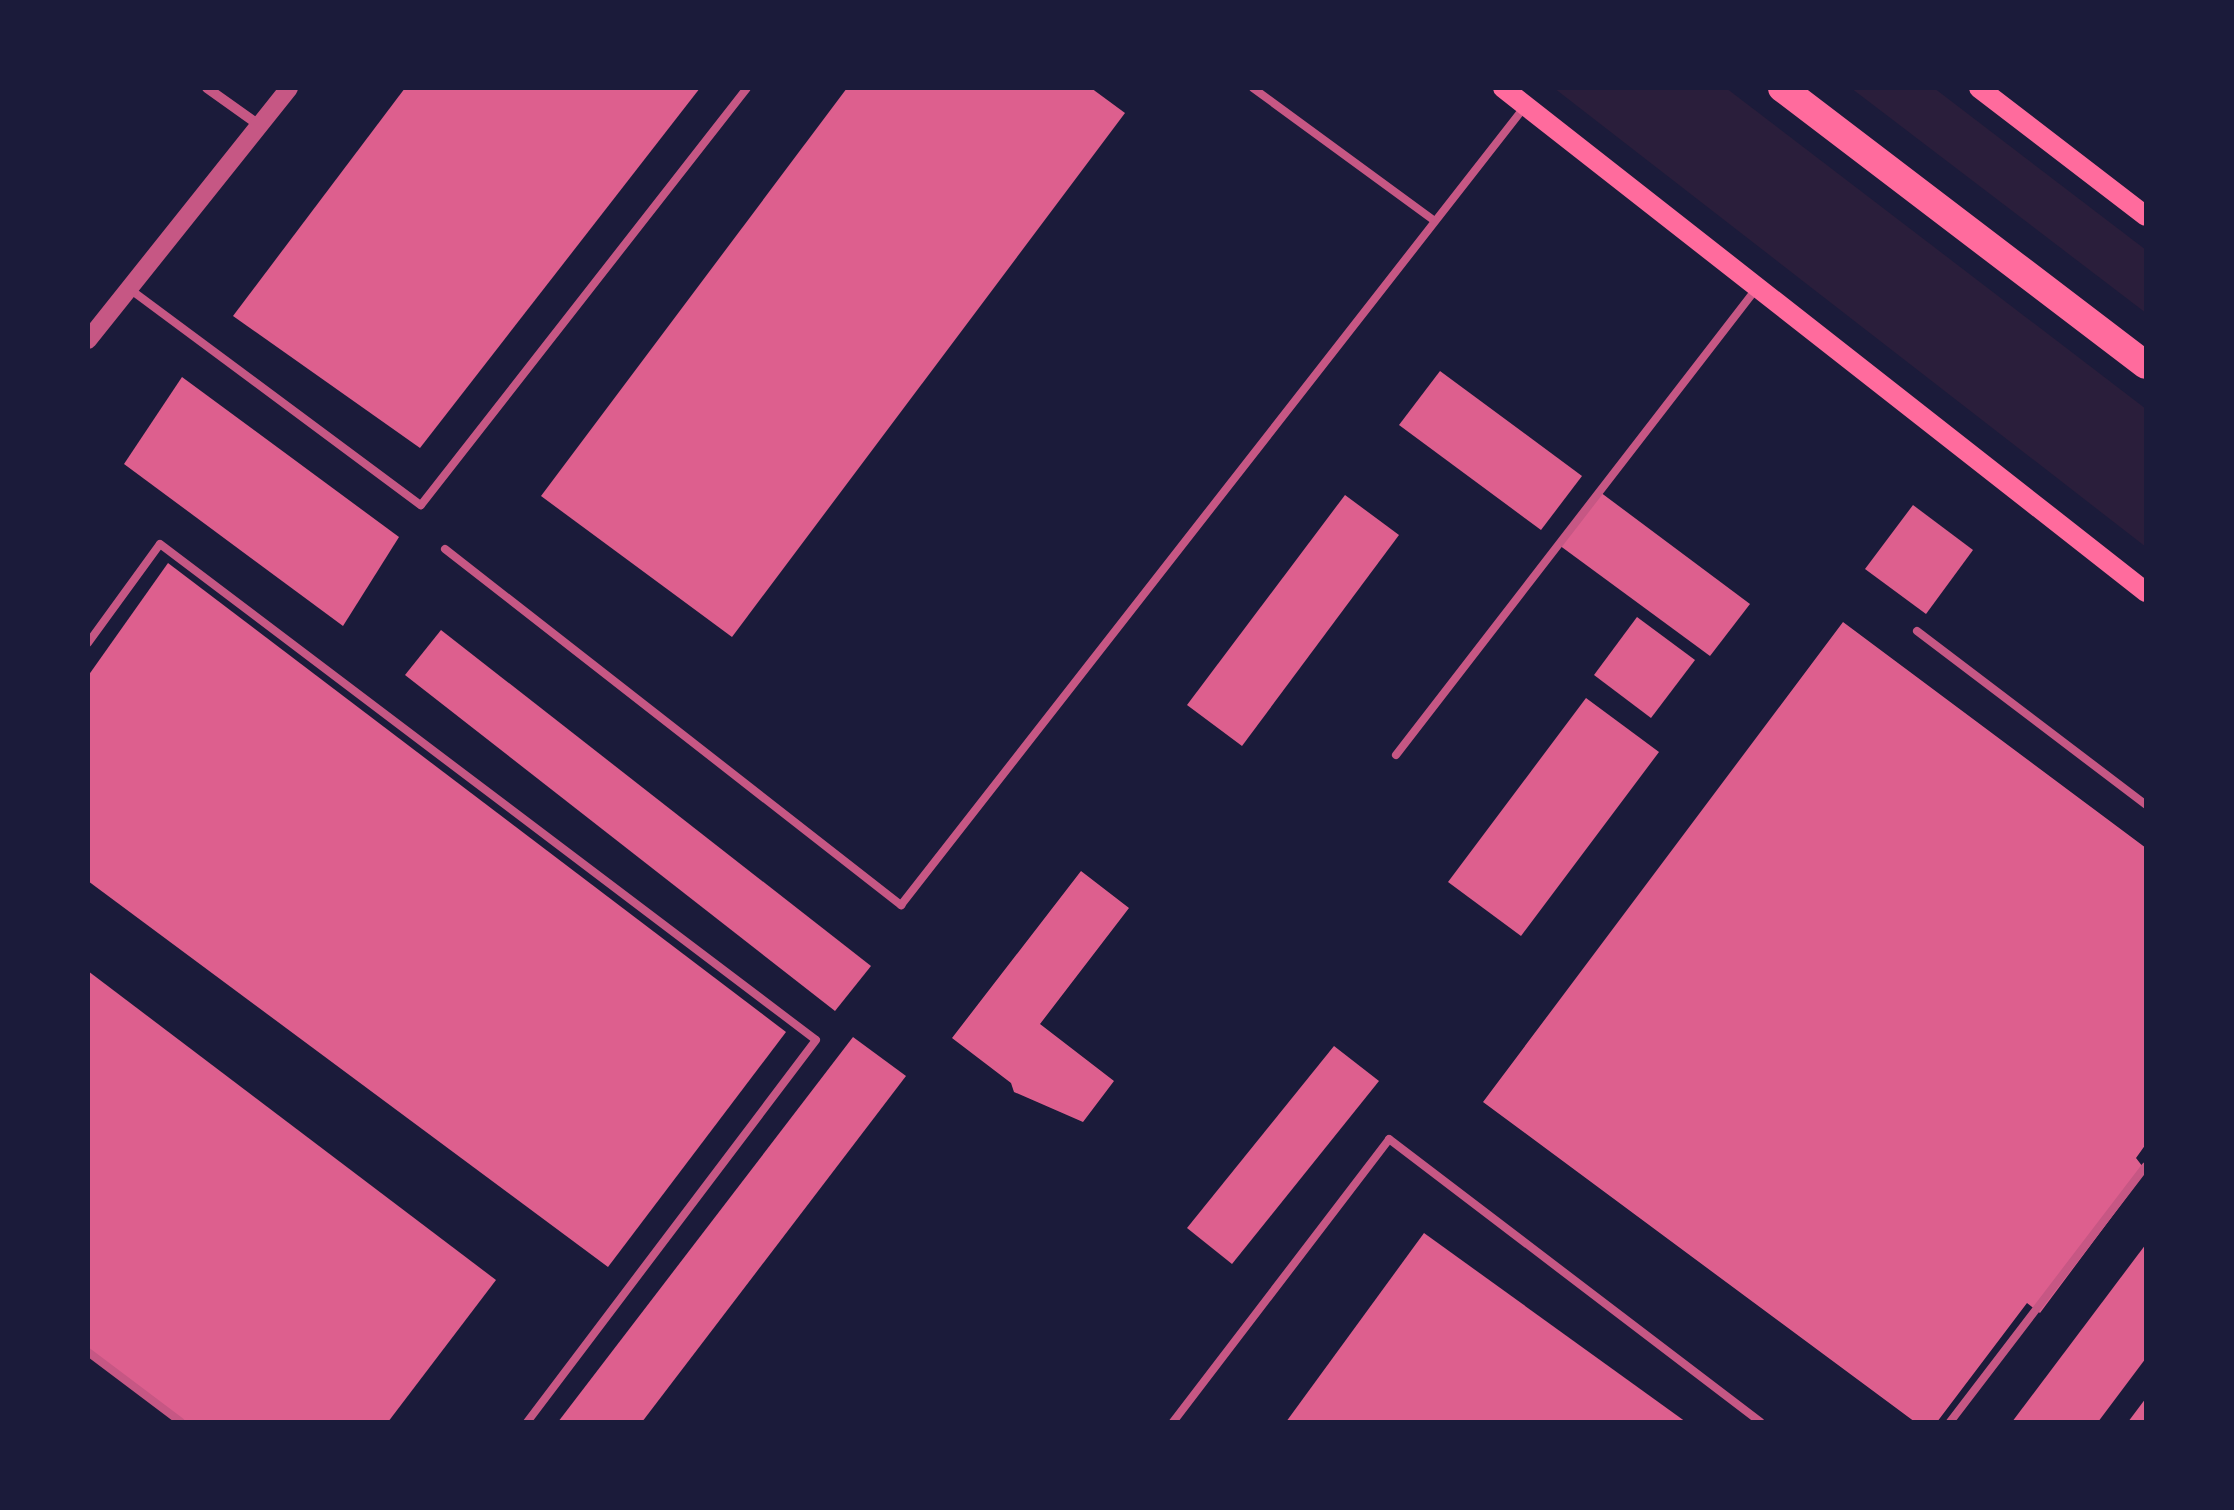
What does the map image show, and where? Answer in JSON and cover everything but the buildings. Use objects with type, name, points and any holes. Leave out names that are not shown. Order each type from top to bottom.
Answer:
[{"type":"highway","points":[[1782,88],[2146,365]]},
{"type":"main road","points":[[1503,88],[2146,592]]},
{"type":"main road","points":[[1979,88],[2146,216]]},
{"type":"street","points":[[207,88],[259,125]]},
{"type":"street","points":[[88,340],[289,88]]},
{"type":"lane","points":[[128,288],[421,505],[747,88]]},
{"type":"lane","points":[[1253,88],[1435,221]]},
{"type":"lane","points":[[446,549],[901,905],[1526,105]]},
{"type":"lane","points":[[1396,754],[1759,285]]},
{"type":"lane","points":[[88,643],[160,544],[816,1040],[527,1422]]},
{"type":"lane","points":[[1917,631],[2146,805]]},
{"type":"lane","points":[[1172,1422],[1389,1138],[1761,1422]]},
{"type":"lane","points":[[1950,1422],[2146,1166]]},
{"type":"lane","points":[[88,1352],[181,1422]]},
{"type":"shaded area","points":[[1554,88],[1726,88],[2146,409],[2146,547]]},
{"type":"shaded area","points":[[1851,88],[1934,88],[2146,250],[2146,313]]}]
